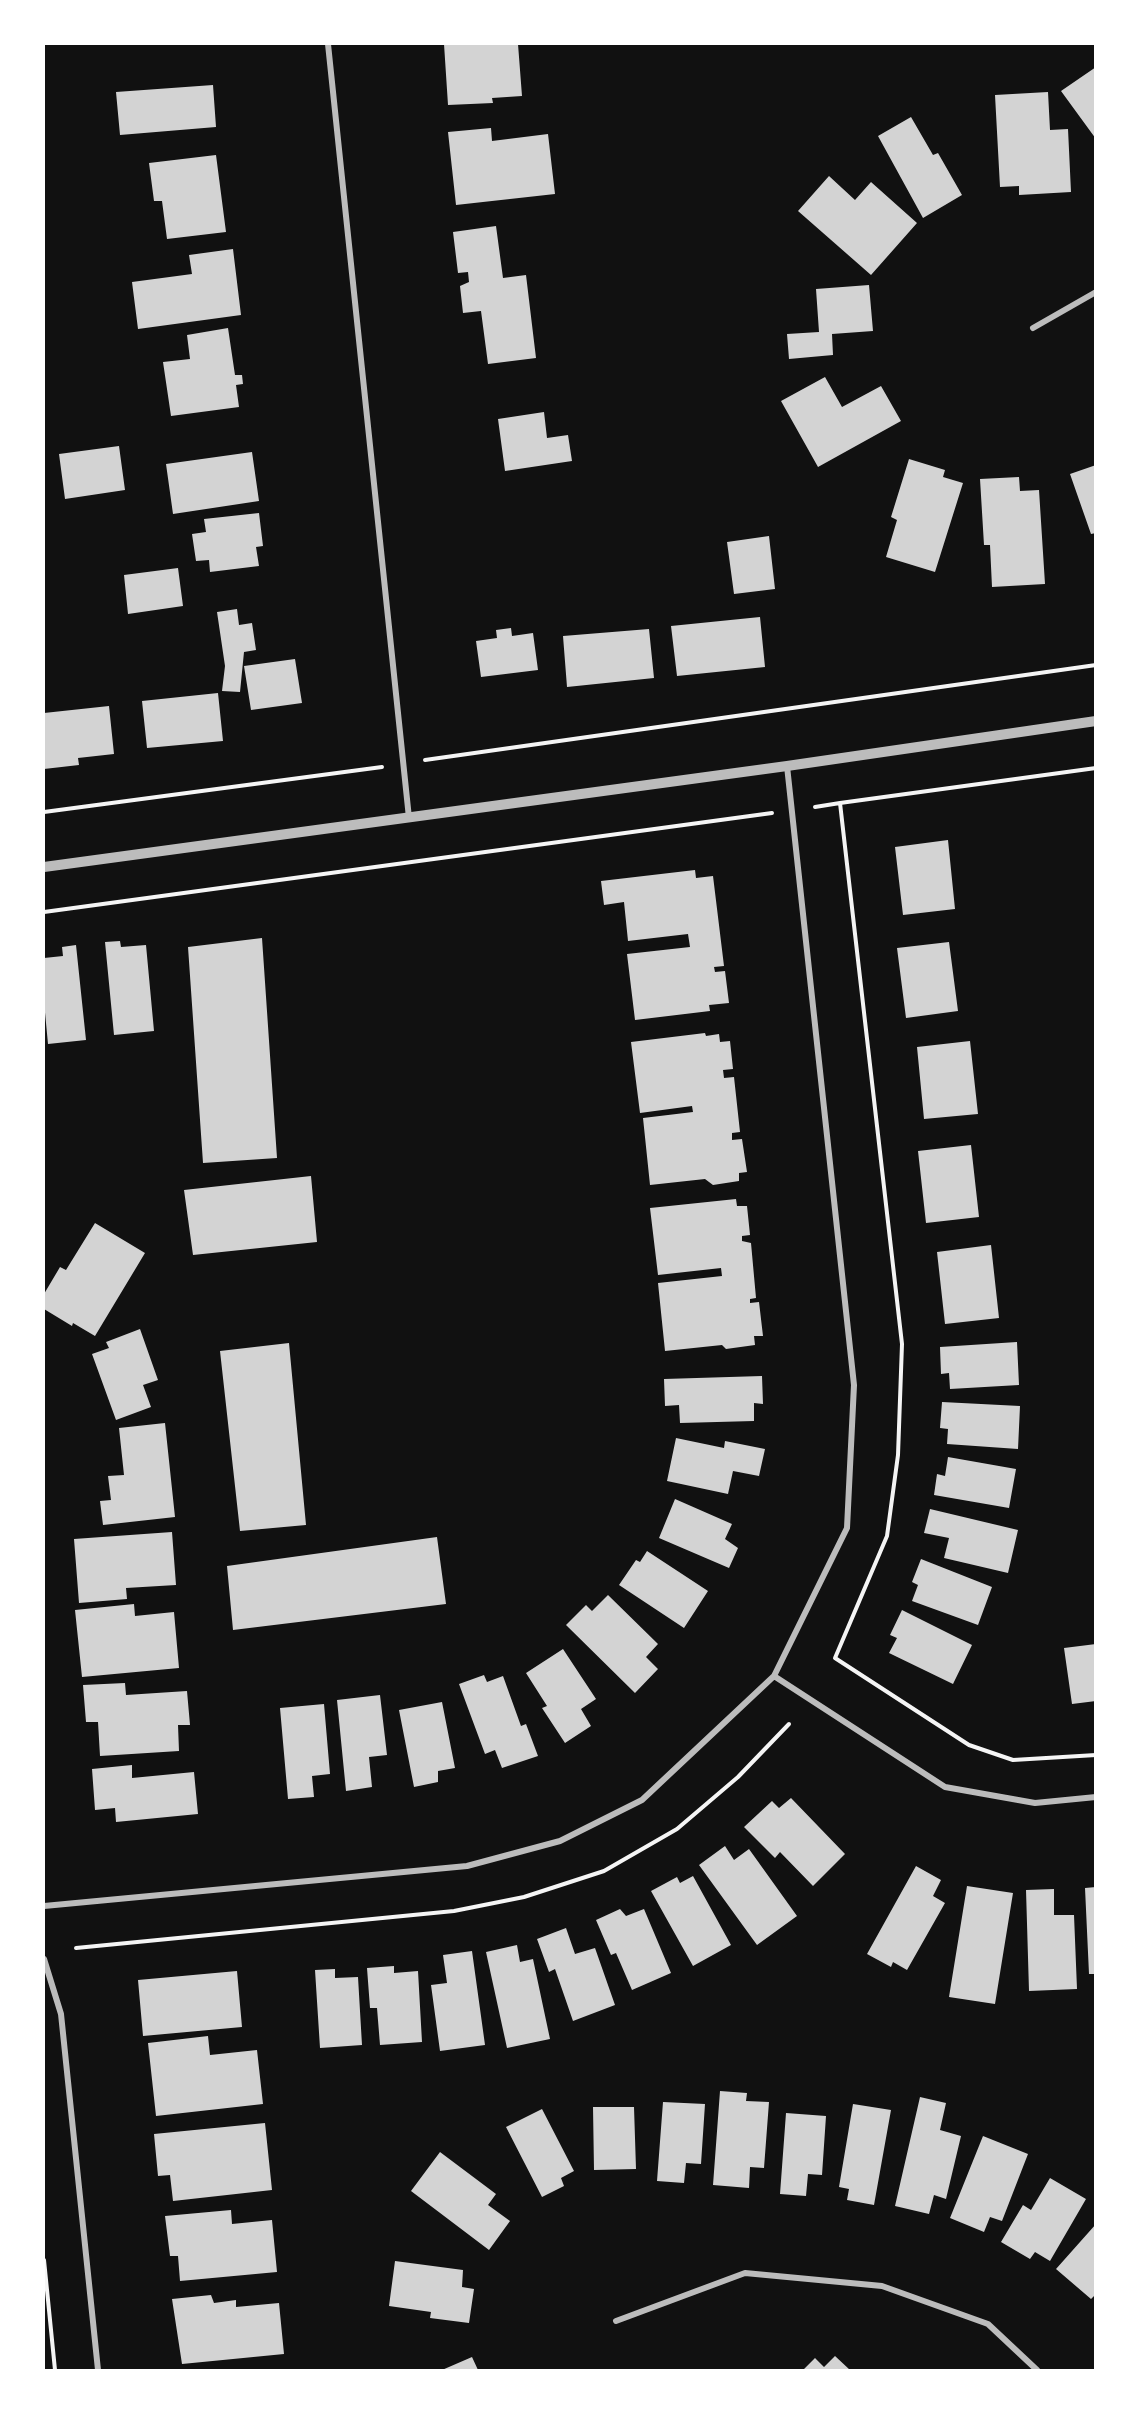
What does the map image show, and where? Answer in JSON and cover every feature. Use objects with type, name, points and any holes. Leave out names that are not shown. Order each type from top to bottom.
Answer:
[{"type":"street","points":[[328,44],[409,818]]},
{"type":"street","points":[[1034,328],[1095,292]]},
{"type":"street","points":[[44,867],[787,766],[1095,720]]},
{"type":"street","points":[[44,1906],[467,1866],[560,1841],[642,1800],[774,1676],[847,1528],[854,1385],[787,766]]},
{"type":"street","points":[[774,1676],[945,1787],[1035,1803],[1095,1797]]},
{"type":"street","points":[[44,1959],[61,2014],[98,2370]]},
{"type":"street","points":[[616,2321],[745,2273],[882,2286],[988,2324],[1037,2370]]},
{"type":"path","points":[[44,812],[404,764],[1095,665]]},
{"type":"path","points":[[44,912],[1095,768]]},
{"type":"path","points":[[840,803],[902,1344],[898,1455],[887,1536],[835,1658],[969,1745],[1013,1760],[1095,1755]]},
{"type":"path","points":[[44,2260],[55,2370]]},
{"type":"building","points":[[444,44],[518,44],[522,96],[492,98],[493,103],[448,105]]},
{"type":"building","points":[[1096,67],[1096,139],[1061,91]]},
{"type":"building","points":[[213,85],[216,127],[120,135],[116,92]]},
{"type":"building","points":[[1048,92],[1050,130],[1068,129],[1071,192],[1019,195],[1019,186],[1000,187],[995,95]]},
{"type":"building","points":[[911,117],[933,155],[938,153],[962,195],[923,218],[878,136]]},
{"type":"building","points":[[491,128],[492,141],[548,134],[555,194],[456,205],[448,132]]},
{"type":"building","points":[[216,155],[226,232],[167,239],[162,201],[154,201],[149,163]]},
{"type":"building","points":[[829,176],[855,200],[871,182],[917,223],[871,275],[798,211]]},
{"type":"building","points":[[496,226],[503,278],[526,275],[536,358],[488,364],[481,311],[463,313],[460,286],[469,282],[468,272],[458,273],[453,232]]},
{"type":"building","points":[[233,249],[241,315],[138,329],[132,282],[192,274],[189,255]]},
{"type":"building","points":[[869,285],[873,331],[832,334],[833,355],[789,359],[787,334],[819,332],[816,289]]},
{"type":"building","points":[[228,328],[235,375],[242,375],[243,384],[236,385],[239,407],[171,416],[163,362],[190,359],[187,335]]},
{"type":"building","points":[[825,377],[842,407],[881,386],[901,421],[818,467],[781,401]]},
{"type":"building","points":[[544,412],[547,438],[568,435],[572,461],[505,471],[498,419]]},
{"type":"building","points":[[119,446],[125,490],[65,499],[59,454]]},
{"type":"building","points":[[252,452],[259,501],[173,514],[166,464]]},
{"type":"building","points":[[909,459],[945,470],[943,477],[963,483],[935,572],[886,557],[897,520],[891,517]]},
{"type":"building","points":[[1096,465],[1096,533],[1091,534],[1070,474]]},
{"type":"building","points":[[1019,477],[1020,491],[1039,490],[1045,584],[992,587],[990,545],[984,545],[980,479]]},
{"type":"building","points":[[259,513],[263,546],[256,547],[259,566],[210,572],[209,560],[196,561],[192,534],[206,532],[204,519]]},
{"type":"building","points":[[769,536],[775,589],[734,594],[727,542]]},
{"type":"building","points":[[178,568],[183,606],[128,614],[124,575]]},
{"type":"building","points":[[237,609],[239,625],[252,623],[256,650],[244,652],[240,692],[222,691],[225,666],[217,612]]},
{"type":"building","points":[[760,617],[765,667],[677,676],[671,626]]},
{"type":"building","points":[[511,628],[512,636],[533,633],[538,670],[481,677],[476,641],[497,638],[496,630]]},
{"type":"building","points":[[649,629],[654,678],[567,687],[563,636]]},
{"type":"building","points":[[295,659],[302,703],[251,710],[244,666]]},
{"type":"building","points":[[218,693],[223,741],[147,748],[142,701]]},
{"type":"building","points":[[109,706],[114,754],[78,758],[79,765],[44,769],[44,713]]},
{"type":"building","points":[[948,840],[955,909],[903,915],[895,847]]},
{"type":"building","points":[[695,870],[696,878],[713,876],[724,966],[714,967],[715,972],[725,971],[729,1003],[709,1005],[710,1011],[635,1020],[627,954],[690,947],[688,934],[628,941],[624,902],[604,905],[601,881]]},
{"type":"building","points":[[262,938],[277,1158],[203,1163],[188,947]]},
{"type":"building","points":[[120,941],[121,947],[146,945],[154,1031],[114,1035],[105,942]]},
{"type":"building","points":[[949,942],[958,1011],[906,1018],[897,948]]},
{"type":"building","points":[[76,945],[86,1040],[48,1044],[44,1002],[44,958],[63,956],[62,947]]},
{"type":"building","points":[[705,1033],[706,1036],[719,1034],[720,1042],[730,1041],[733,1069],[723,1070],[724,1078],[734,1077],[740,1132],[732,1133],[732,1140],[742,1139],[747,1172],[739,1173],[739,1181],[713,1185],[705,1179],[650,1185],[643,1118],[693,1112],[692,1106],[640,1113],[631,1042]]},
{"type":"building","points":[[970,1041],[978,1114],[924,1119],[917,1047]]},
{"type":"building","points":[[971,1145],[979,1217],[926,1223],[918,1151]]},
{"type":"building","points":[[311,1176],[317,1242],[193,1255],[184,1190]]},
{"type":"building","points":[[736,1199],[737,1206],[747,1206],[750,1235],[742,1236],[742,1241],[751,1243],[756,1298],[750,1299],[750,1303],[759,1302],[763,1336],[754,1336],[755,1345],[726,1349],[722,1345],[665,1351],[658,1283],[722,1276],[721,1268],[658,1275],[650,1208]]},
{"type":"building","points":[[95,1223],[145,1253],[95,1336],[73,1323],[72,1326],[44,1309],[44,1294],[60,1267],[66,1270]]},
{"type":"building","points":[[991,1245],[999,1318],[945,1324],[937,1252]]},
{"type":"building","points":[[140,1329],[158,1380],[143,1385],[151,1407],[116,1420],[92,1354],[109,1348],[106,1342]]},
{"type":"building","points":[[1017,1342],[1019,1385],[950,1389],[949,1373],[941,1374],[940,1347]]},
{"type":"building","points":[[289,1343],[306,1525],[240,1531],[220,1351]]},
{"type":"building","points":[[762,1376],[763,1404],[754,1403],[754,1421],[680,1423],[679,1405],[665,1406],[664,1379]]},
{"type":"building","points":[[942,1402],[1020,1406],[1018,1449],[947,1444],[948,1429],[940,1428]]},
{"type":"building","points":[[165,1423],[175,1517],[103,1525],[100,1501],[111,1500],[108,1476],[124,1475],[119,1428]]},
{"type":"building","points":[[676,1438],[724,1448],[725,1441],[765,1449],[759,1476],[733,1471],[728,1494],[667,1481]]},
{"type":"building","points":[[948,1457],[1016,1469],[1009,1508],[934,1495],[937,1474],[945,1476]]},
{"type":"building","points":[[675,1499],[732,1524],[725,1539],[738,1548],[729,1568],[659,1538]]},
{"type":"building","points":[[930,1509],[1018,1530],[1008,1573],[944,1558],[949,1538],[924,1533]]},
{"type":"building","points":[[172,1532],[176,1585],[126,1588],[127,1599],[79,1603],[74,1539]]},
{"type":"building","points":[[437,1537],[446,1604],[233,1630],[227,1566]]},
{"type":"building","points":[[647,1551],[708,1591],[684,1628],[619,1585],[636,1560],[640,1562]]},
{"type":"building","points":[[921,1559],[992,1587],[978,1625],[912,1601],[918,1585],[912,1582]]},
{"type":"building","points":[[608,1595],[658,1644],[646,1657],[658,1669],[635,1693],[566,1625],[586,1605],[592,1611]]},
{"type":"building","points":[[134,1604],[135,1616],[174,1612],[179,1668],[82,1677],[75,1610]]},
{"type":"building","points":[[902,1610],[972,1645],[953,1684],[889,1653],[897,1638],[890,1635]]},
{"type":"building","points":[[1096,1644],[1096,1701],[1072,1704],[1064,1648]]},
{"type":"building","points":[[563,1649],[596,1699],[581,1709],[591,1726],[565,1743],[542,1708],[547,1706],[526,1673]]},
{"type":"building","points":[[484,1675],[487,1682],[503,1676],[521,1726],[526,1724],[538,1756],[502,1768],[495,1750],[485,1754],[459,1684]]},
{"type":"building","points":[[125,1683],[126,1695],[187,1691],[190,1725],[178,1725],[179,1751],[100,1756],[98,1722],[86,1722],[83,1685]]},
{"type":"building","points":[[380,1695],[387,1755],[369,1757],[372,1787],[346,1791],[337,1700]]},
{"type":"building","points":[[442,1702],[455,1768],[438,1771],[438,1782],[414,1787],[399,1710]]},
{"type":"building","points":[[324,1704],[330,1774],[312,1776],[314,1797],[288,1799],[280,1708]]},
{"type":"building","points":[[132,1765],[132,1778],[194,1772],[198,1814],[116,1822],[115,1808],[95,1810],[92,1769]]},
{"type":"building","points":[[791,1798],[845,1854],[813,1886],[780,1852],[775,1858],[744,1827],[772,1801],[779,1808]]},
{"type":"building","points":[[725,1846],[734,1860],[749,1849],[797,1916],[757,1945],[699,1865]]},
{"type":"building","points":[[916,1866],[941,1880],[933,1896],[945,1903],[907,1970],[893,1962],[891,1967],[867,1954]]},
{"type":"building","points":[[693,1876],[731,1945],[693,1966],[651,1891],[677,1877],[680,1883]]},
{"type":"building","points":[[967,1886],[1013,1893],[995,2004],[949,1997]]},
{"type":"building","points":[[1096,1887],[1096,1974],[1089,1974],[1085,1888]]},
{"type":"building","points":[[1054,1889],[1054,1915],[1074,1915],[1077,1989],[1029,1991],[1026,1890]]},
{"type":"building","points":[[620,1909],[626,1916],[644,1909],[671,1973],[632,1990],[616,1953],[611,1955],[596,1920]]},
{"type":"building","points":[[566,1928],[575,1954],[595,1948],[615,2005],[573,2021],[555,1969],[549,1972],[537,1939]]},
{"type":"building","points":[[517,1945],[520,1962],[533,1959],[550,2039],[507,2048],[486,1952]]},
{"type":"building","points":[[472,1951],[485,2045],[440,2051],[431,1985],[447,1983],[443,1955]]},
{"type":"building","points":[[394,1966],[394,1973],[418,1971],[422,2042],[380,2045],[377,2008],[370,2008],[367,1968]]},
{"type":"building","points":[[335,1969],[335,1978],[358,1977],[362,2045],[320,2048],[315,1970]]},
{"type":"building","points":[[237,1971],[242,2027],[143,2036],[138,1980]]},
{"type":"building","points":[[208,2036],[210,2055],[257,2050],[263,2104],[156,2116],[148,2043]]},
{"type":"building","points":[[720,2091],[747,2093],[746,2101],[769,2102],[764,2168],[750,2167],[749,2188],[713,2185]]},
{"type":"building","points":[[920,2097],[946,2103],[940,2130],[961,2136],[946,2199],[934,2195],[929,2214],[895,2206]]},
{"type":"building","points":[[663,2102],[705,2104],[701,2164],[686,2163],[684,2183],[657,2181]]},
{"type":"building","points":[[853,2104],[891,2110],[874,2205],[847,2200],[849,2189],[839,2187]]},
{"type":"building","points":[[593,2107],[634,2107],[636,2169],[594,2170]]},
{"type":"building","points":[[542,2109],[574,2171],[561,2178],[564,2186],[542,2197],[506,2127]]},
{"type":"building","points":[[786,2113],[826,2116],[822,2175],[808,2174],[806,2196],[780,2194]]},
{"type":"building","points":[[265,2123],[272,2190],[173,2201],[170,2175],[158,2176],[154,2134]]},
{"type":"building","points":[[983,2136],[1028,2154],[1002,2221],[990,2217],[984,2232],[950,2218]]},
{"type":"building","points":[[440,2152],[496,2194],[488,2205],[510,2221],[489,2250],[411,2191]]},
{"type":"building","points":[[1050,2178],[1086,2199],[1050,2261],[1035,2252],[1030,2259],[1001,2242],[1023,2205],[1031,2210]]},
{"type":"building","points":[[231,2210],[232,2224],[272,2220],[277,2272],[180,2281],[178,2256],[170,2256],[165,2216]]},
{"type":"building","points":[[1096,2224],[1096,2294],[1091,2299],[1056,2269]]},
{"type":"building","points":[[395,2261],[463,2270],[462,2287],[474,2289],[469,2323],[430,2318],[431,2312],[389,2306]]},
{"type":"building","points":[[211,2295],[214,2303],[236,2300],[236,2307],[279,2303],[284,2354],[182,2364],[172,2299]]},
{"type":"building","points":[[835,2356],[850,2370],[803,2370],[815,2358],[824,2367]]},
{"type":"building","points":[[472,2357],[478,2370],[442,2370]]}]
